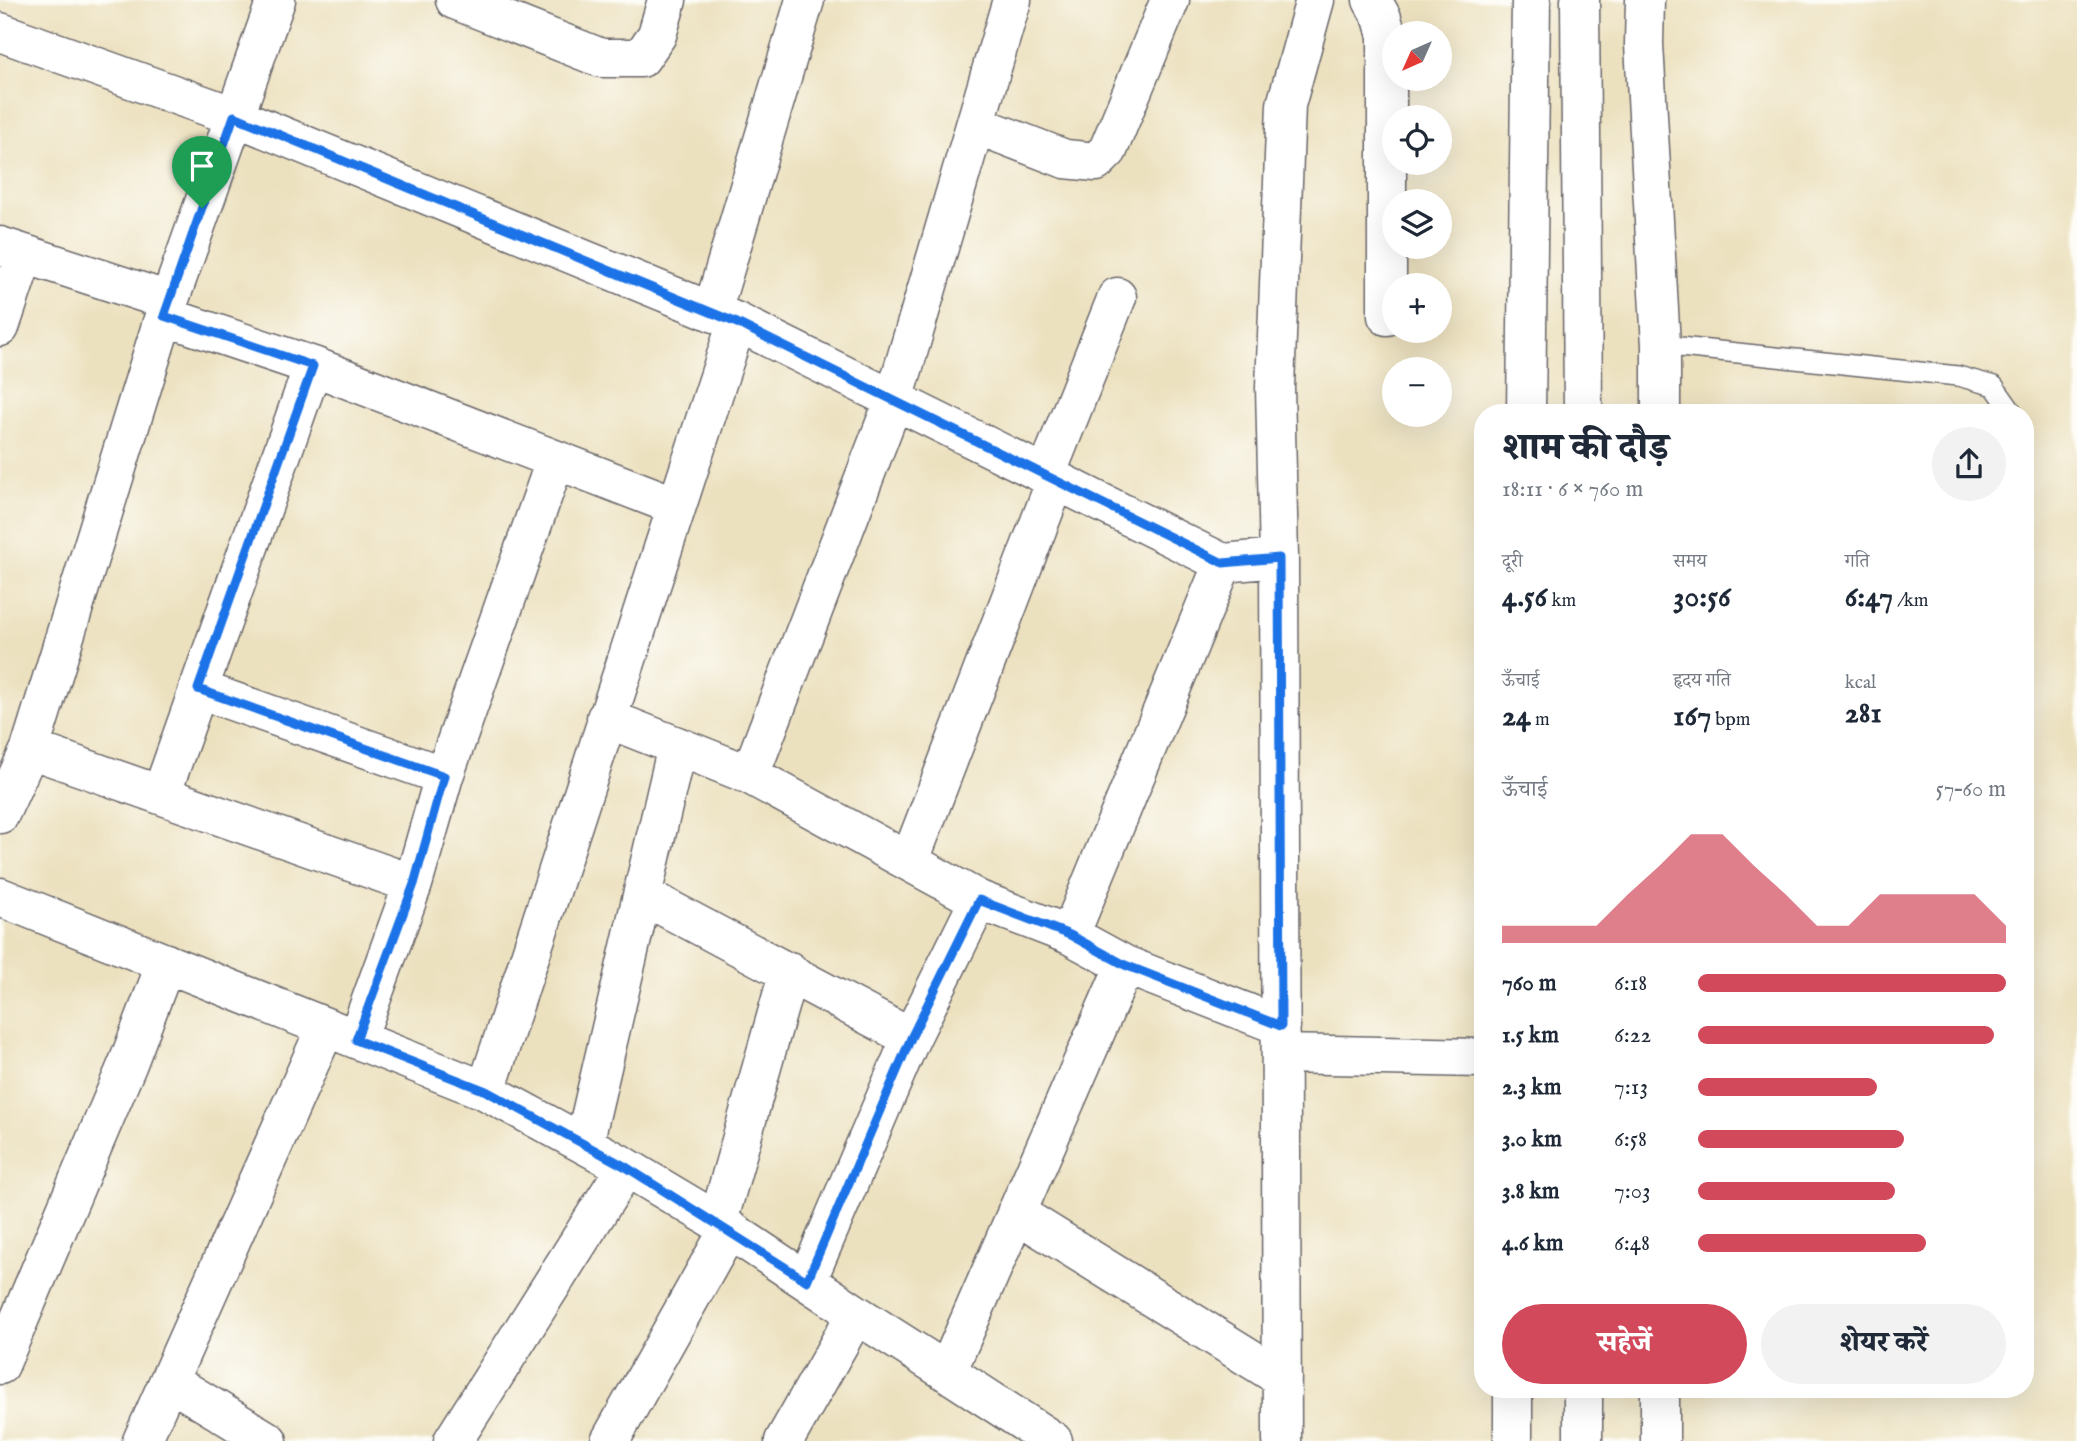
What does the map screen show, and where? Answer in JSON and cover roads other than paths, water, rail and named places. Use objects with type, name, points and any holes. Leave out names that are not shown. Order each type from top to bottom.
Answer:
[{"type":"street","points":[[0,814],[30,749],[167,308],[276,0]]},
{"type":"street","points":[[455,0],[601,58],[641,58],[657,34],[667,0]]},
{"type":"street","points":[[486,1091],[676,506],[805,0]]},
{"type":"street","points":[[750,775],[894,400],[1013,0]]},
{"type":"street","points":[[977,125],[1065,159],[1096,162],[1108,150],[1170,0]]},
{"type":"street","points":[[1282,1441],[1279,558],[1275,387],[1286,105],[1315,0]]},
{"type":"street","points":[[1372,0],[1382,18],[1387,36],[1387,273]]},
{"type":"street","points":[[1526,404],[1531,0]]},
{"type":"street","points":[[1580,0],[1583,404]]},
{"type":"street","points":[[1645,0],[1644,44],[1661,345],[1661,404]]},
{"type":"street","points":[[0,32],[234,116],[724,317],[1223,563],[1279,558]]},
{"type":"street","points":[[0,327],[12,251],[167,308],[676,506]]},
{"type":"street","points":[[910,860],[1117,297]]},
{"type":"street","points":[[161,795],[313,366]]},
{"type":"street","points":[[142,1441],[414,884],[444,776],[555,461]]},
{"type":"street","points":[[1070,935],[1223,563]]},
{"type":"street","points":[[198,689],[444,776]]},
{"type":"street","points":[[606,718],[750,775],[979,900],[1070,935],[1125,965],[1281,1040],[1474,1057]]},
{"type":"street","points":[[584,1144],[677,746]]},
{"type":"street","points":[[30,749],[414,884]]},
{"type":"street","points":[[642,895],[911,1038]]},
{"type":"street","points":[[0,897],[486,1091],[626,1167],[723,1225],[1053,1441]]},
{"type":"street","points":[[807,1281],[911,1038],[979,900]]},
{"type":"street","points":[[0,1365],[128,1063],[166,963]]},
{"type":"street","points":[[947,1372],[1125,965]]},
{"type":"street","points":[[610,1441],[723,1225],[789,971]]},
{"type":"street","points":[[453,1441],[626,1167]]},
{"type":"street","points":[[1016,1213],[1282,1378]]},
{"type":"street","points":[[784,1441],[856,1314]]},
{"type":"street","points":[[169,1381],[268,1441]]},
{"type":"street","points":[[1513,1398],[1513,1441]]},
{"type":"street","points":[[1583,1398],[1583,1441]]},
{"type":"street","points":[[1660,1398],[1660,1441]]},
{"type":"lane","points":[[1661,345],[1958,376],[1994,386],[2006,404]]}]
